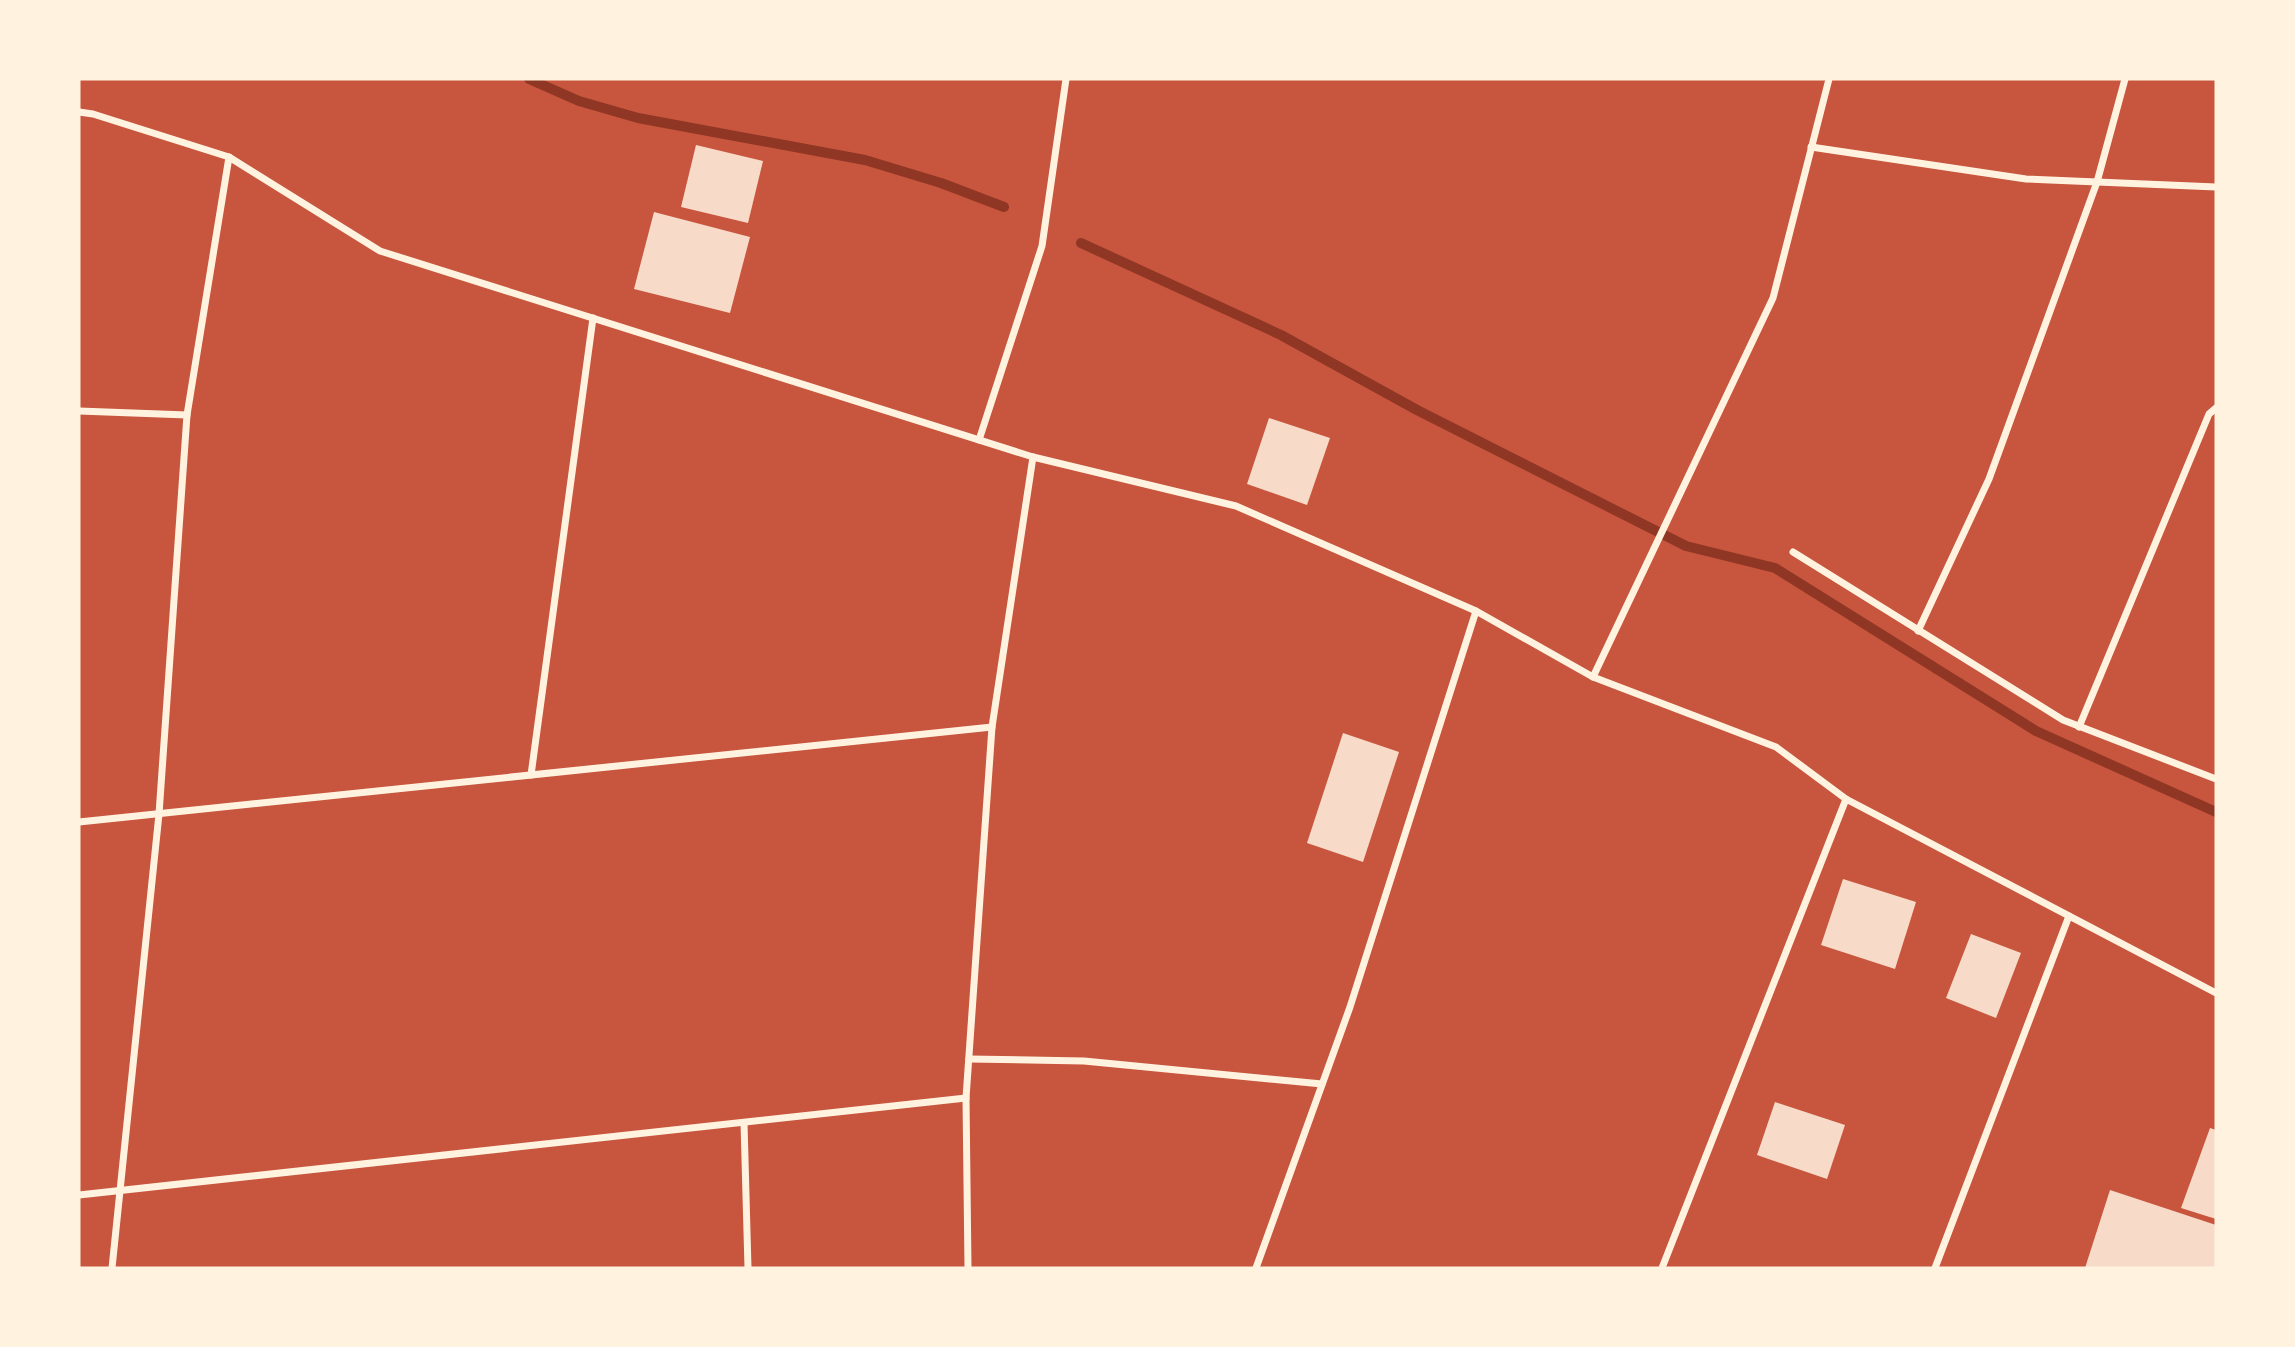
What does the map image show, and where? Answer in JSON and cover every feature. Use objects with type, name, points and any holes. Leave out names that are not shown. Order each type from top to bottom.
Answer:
[{"type":"street","points":[[979,440],[1042,246],[1066,79]]},
{"type":"street","points":[[1593,677],[1773,298],[1829,79]]},
{"type":"street","points":[[1918,631],[1989,479],[2097,182],[2125,79]]},
{"type":"street","points":[[79,112],[93,114],[229,157],[380,251],[1033,457],[1236,506],[1476,611],[1593,677],[1776,747],[1846,799],[2216,993]]},
{"type":"street","points":[[1811,147],[2026,179],[2216,187]]},
{"type":"street","points":[[112,1268],[159,814],[187,415],[229,157]]},
{"type":"street","points":[[531,775],[593,318]]},
{"type":"street","points":[[2079,727],[2209,414],[2216,408]]},
{"type":"street","points":[[79,411],[187,415]]},
{"type":"street","points":[[968,1268],[966,1098],[992,727],[1033,457]]},
{"type":"street","points":[[1793,552],[2063,720],[2216,779]]},
{"type":"street","points":[[1256,1268],[1350,1007],[1476,611]]},
{"type":"street","points":[[79,822],[992,727]]},
{"type":"street","points":[[1662,1268],[1846,799]]},
{"type":"street","points":[[1935,1268],[2069,916]]},
{"type":"street","points":[[969,1059],[1084,1061],[1322,1084]]},
{"type":"street","points":[[79,1195],[966,1098]]},
{"type":"street","points":[[744,1123],[748,1268]]},
{"type":"building","points":[[696,145],[763,161],[748,223],[681,207]]},
{"type":"building","points":[[654,212],[750,237],[730,313],[634,289]]},
{"type":"building","points":[[1269,418],[1330,438],[1307,505],[1247,484]]},
{"type":"building","points":[[1343,733],[1399,752],[1363,862],[1307,843]]},
{"type":"building","points":[[1843,879],[1916,902],[1895,969],[1821,945]]},
{"type":"building","points":[[1971,934],[2021,953],[1996,1018],[1946,998]]},
{"type":"building","points":[[1775,1102],[1845,1125],[1827,1179],[1757,1155]]},
{"type":"building","points":[[2210,1128],[2216,1130],[2216,1219],[2181,1208]]},
{"type":"building","points":[[2110,1190],[2216,1225],[2216,1268],[2085,1268]]},
{"type":"waterway","points":[[529,79],[579,101],[638,118],[865,160],[941,183],[1004,207]]},
{"type":"waterway","points":[[1081,243],[1281,335],[1417,410],[1686,546],[1775,568],[2036,731],[2216,812]]}]
